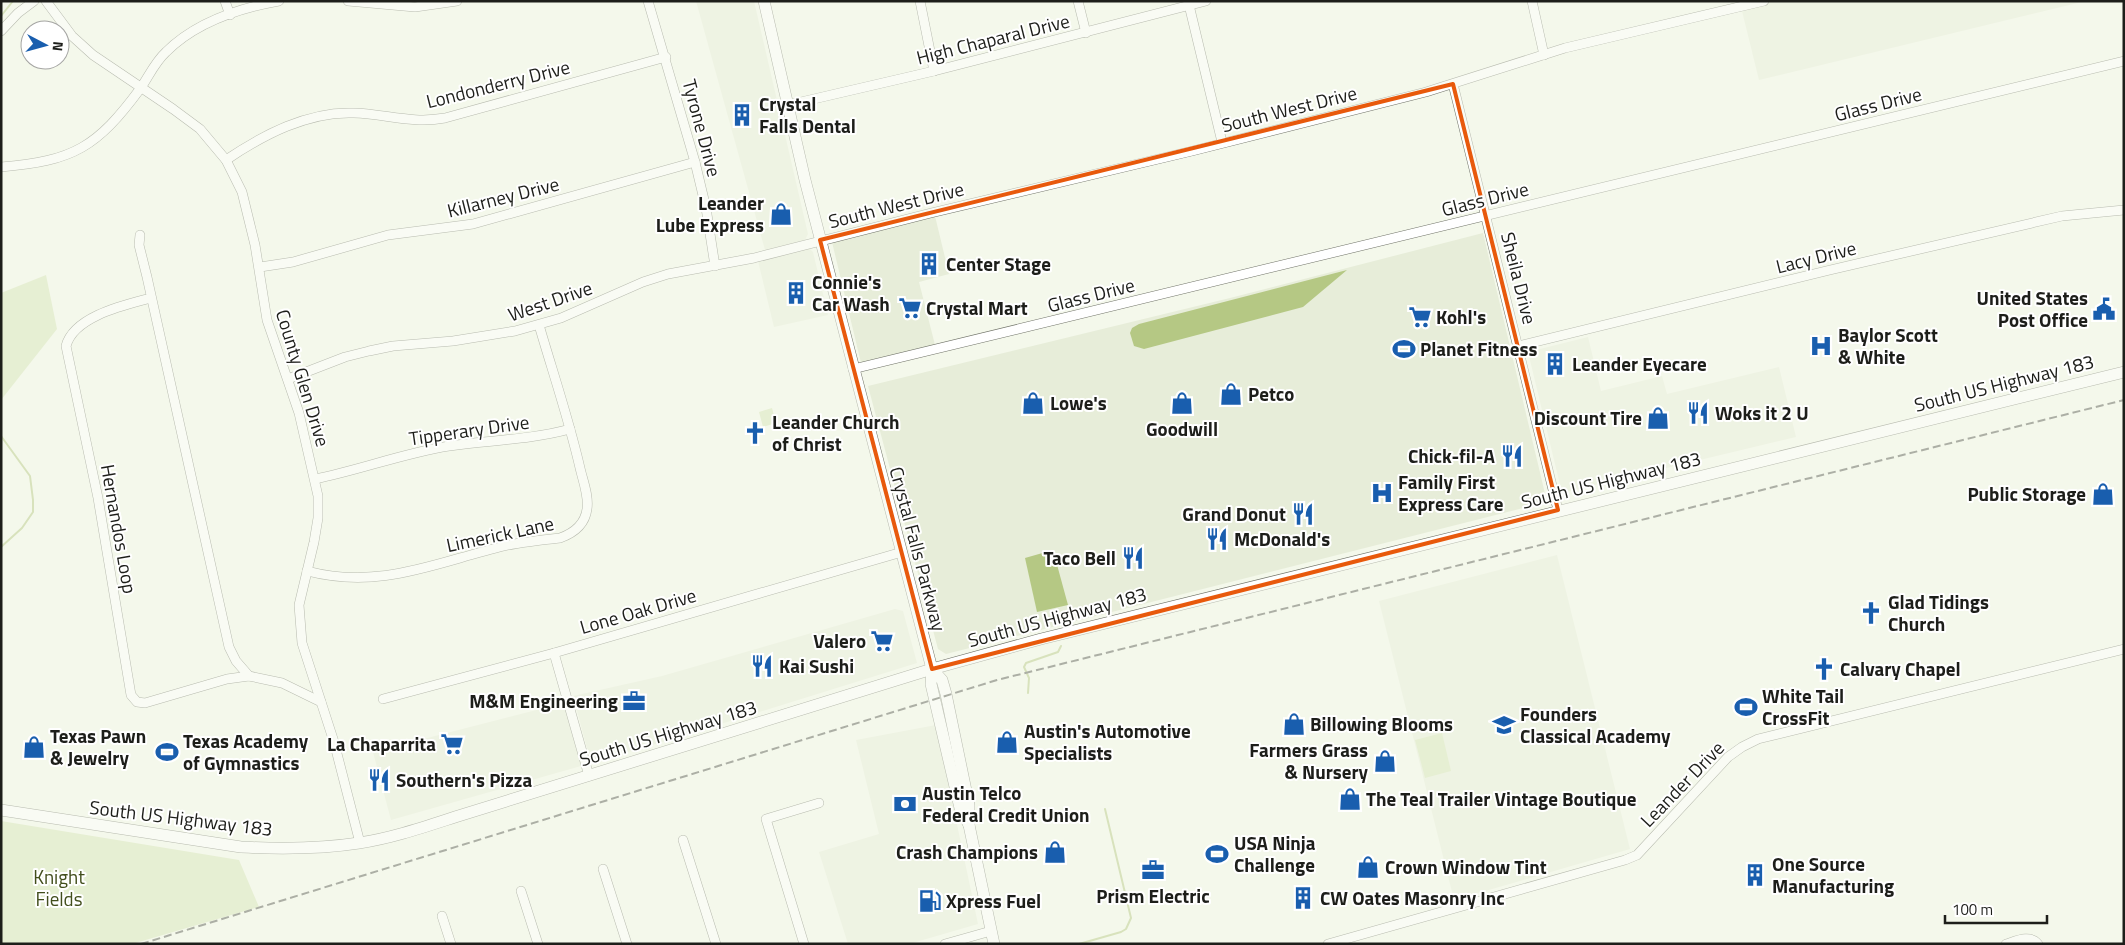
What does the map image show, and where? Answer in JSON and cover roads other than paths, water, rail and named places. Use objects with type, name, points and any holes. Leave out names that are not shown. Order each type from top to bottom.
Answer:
[{"type":"main road","name":"Crystal Falls Parkway","points":[[764,1],[820,240],[932,669],[932,684],[960,808],[968,825],[994,944]]},
{"type":"main road","name":"South US Highway 183","points":[[1,810],[241,847],[283,849],[360,843],[395,836],[932,669],[1173,605],[2124,372]]},
{"type":"street","points":[[1,31],[18,13],[34,1]]},
{"type":"street","name":"County Glen Drive","points":[[46,1],[62,24],[82,47],[191,122],[211,141],[226,160],[242,192],[260,267],[267,320],[299,413],[315,479],[319,505],[307,571],[300,596],[299,624],[304,650],[344,776],[360,843]]},
{"type":"street","points":[[225,1],[230,15]]},
{"type":"street","points":[[1,167],[48,160],[82,148],[97,139],[111,126],[141,87],[158,60],[174,44],[192,32],[230,15],[280,1]]},
{"type":"street","points":[[348,1],[415,7],[457,1]]},
{"type":"street","name":"Tyrone Drive","points":[[648,1],[666,57],[695,162],[706,208],[714,266]]},
{"type":"street","points":[[920,1],[934,71]]},
{"type":"street","points":[[1078,1],[1086,33]]},
{"type":"street","name":"High Chaparal Drive","points":[[788,105],[934,71],[1206,1]]},
{"type":"street","points":[[1532,1],[1544,55]]},
{"type":"street","name":"South West Drive","points":[[820,240],[1192,151],[1453,84],[1565,48],[1764,1]]},
{"type":"street","points":[[1189,5],[1222,142]]},
{"type":"street","name":"Londonderry Drive","points":[[226,160],[266,136],[295,123],[316,118],[352,112],[413,121],[445,118],[666,57]]},
{"type":"street","name":"Glass Drive","points":[[853,369],[2124,61]]},
{"type":"street","name":"Sheila Drive","points":[[1453,84],[1487,215],[1558,510]]},
{"type":"street","name":"Killarney Drive","points":[[260,267],[293,262],[388,235],[473,224],[695,162]]},
{"type":"street","name":"Lacy Drive","points":[[1518,346],[1840,267],[2062,216],[2124,210]]},
{"type":"street","points":[[140,235],[139,245],[226,640],[236,661],[249,676]]},
{"type":"street","name":"West Drive","points":[[288,379],[369,350],[485,337],[539,325],[562,318],[655,278],[754,258],[820,240]]},
{"type":"street","name":"Hernandos Loop","points":[[151,298],[109,309],[74,332],[66,346],[98,498],[131,695],[137,702],[145,703],[228,679],[249,676],[282,683],[321,702]]},
{"type":"street","name":"Limerick Lane","points":[[307,571],[351,578],[389,576],[505,546],[568,535],[575,531],[584,520],[588,507],[588,498],[539,325]]},
{"type":"street","name":"Tipperary Drive","points":[[315,479],[349,472],[423,451],[458,445],[532,438],[570,429]]},
{"type":"street","name":"Lone Oak Drive","points":[[383,699],[902,552]]},
{"type":"street","name":"Leander Drive","points":[[1328,944],[1625,860],[1637,854],[1728,757],[1758,739],[2124,649]]},
{"type":"street","points":[[554,652],[589,776]]},
{"type":"street","points":[[804,944],[766,819],[819,803]]},
{"type":"street","points":[[683,840],[716,944]]},
{"type":"street","points":[[603,869],[627,944]]},
{"type":"street","points":[[521,891],[538,944]]},
{"type":"street","points":[[442,916],[451,944]]},
{"type":"street","points":[[946,944],[991,930]]},
{"type":"street","points":[[2006,944],[2028,938],[2036,941],[2038,944]]},
{"type":"waterway","points":[[1,16],[13,1]]},
{"type":"waterway","points":[[1,436],[30,476],[33,500],[33,512],[22,528],[1,547]]},
{"type":"waterway","points":[[1053,611],[1056,623]]},
{"type":"waterway","points":[[1028,693],[1029,678],[1024,667],[1026,663],[1058,652],[1061,646]]},
{"type":"waterway","points":[[1079,944],[1121,932],[1126,929],[1131,918],[1105,809]]},
{"type":"railway","points":[[141,944],[997,680],[2124,400]]},
{"type":"place","name":"Crystal Falls Dental","points":[[742,115]]},
{"type":"place","name":"Leander Lube Express","points":[[781,214]]},
{"type":"place","name":"Center Stage","points":[[929,264]]},
{"type":"place","name":"Connie's Car Wash","points":[[796,293]]},
{"type":"place","name":"Crystal Mart","points":[[910,308]]},
{"type":"place","name":"United States Post Office","points":[[2104,309]]},
{"type":"place","name":"Kohl's","points":[[1420,317]]},
{"type":"place","name":"Baylor Scott & White","points":[[1821,346]]},
{"type":"place","name":"Planet Fitness","points":[[1404,349]]},
{"type":"place","name":"Leander Eyecare","points":[[1555,364]]},
{"type":"place","name":"Petco","points":[[1231,394]]},
{"type":"place","name":"Lowe's","points":[[1033,403]]},
{"type":"place","name":"Goodwill","points":[[1182,403]]},
{"type":"place","name":"Woks it 2 U","points":[[1698,413]]},
{"type":"place","name":"Discount Tire","points":[[1658,418]]},
{"type":"place","name":"Leander Church of Christ","points":[[755,433]]},
{"type":"place","name":"Chick-fil-A","points":[[1512,456]]},
{"type":"place","name":"Family First Express Care","points":[[1382,493]]},
{"type":"place","name":"Public Storage","points":[[2103,494]]},
{"type":"place","name":"Grand Donut","points":[[1303,514]]},
{"type":"place","name":"McDonald's","points":[[1217,539]]},
{"type":"place","name":"Taco Bell","points":[[1133,558]]},
{"type":"place","name":"Glad Tidings Church","points":[[1871,613]]},
{"type":"place","name":"Valero","points":[[882,641]]},
{"type":"place","name":"Kai Sushi","points":[[762,666]]},
{"type":"place","name":"Calvary Chapel","points":[[1824,669]]},
{"type":"place","name":"M&M Engineering","points":[[634,701]]},
{"type":"place","name":"White Tail CrossFit","points":[[1746,707]]},
{"type":"place","name":"Billowing Blooms","points":[[1294,724]]},
{"type":"place","name":"Founders Classical Academy","points":[[1504,725]]},
{"type":"place","name":"Austin's Automotive Specialists","points":[[1007,742]]},
{"type":"place","name":"La Chaparrita","points":[[452,744]]},
{"type":"place","name":"Texas Pawn & Jewelry","points":[[34,747]]},
{"type":"place","name":"Texas Academy of Gymnastics","points":[[167,752]]},
{"type":"place","name":"Farmers Grass & Nursery","points":[[1385,761]]},
{"type":"place","name":"Southern's Pizza","points":[[379,780]]},
{"type":"place","name":"The Teal Trailer Vintage Boutique","points":[[1350,799]]},
{"type":"place","name":"Austin Telco Federal Credit Union","points":[[905,804]]},
{"type":"place","name":"Crash Champions","points":[[1055,852]]},
{"type":"place","name":"USA Ninja Challenge","points":[[1217,854]]},
{"type":"place","name":"Crown Window Tint","points":[[1368,867]]},
{"type":"place","name":"Prism Electric","points":[[1153,870]]},
{"type":"place","name":"One Source Manufacturing","points":[[1755,875]]},
{"type":"place","name":"CW Oates Masonry Inc","points":[[1303,898]]},
{"type":"place","name":"Xpress Fuel","points":[[930,901]]},
{"type":"park label","name":"Knight Fields","points":[[59,888]]}]
